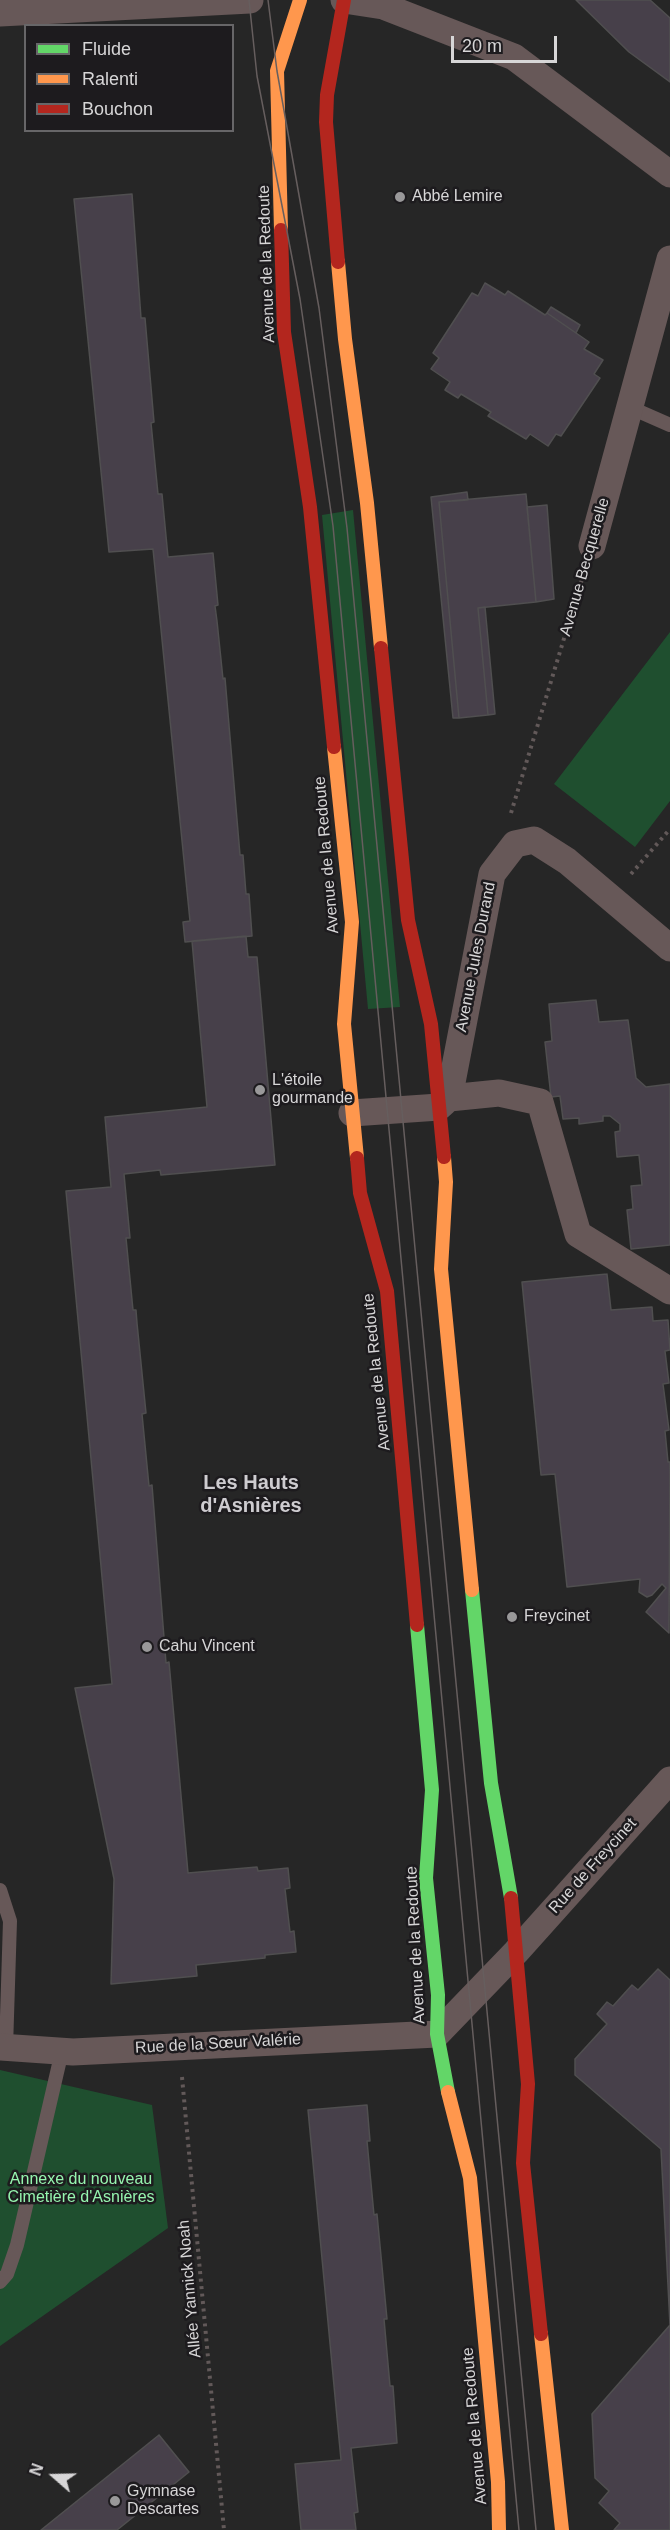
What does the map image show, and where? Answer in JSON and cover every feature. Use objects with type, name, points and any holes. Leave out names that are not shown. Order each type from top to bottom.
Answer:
[{"type":"main road","name":"Avenue de la Redoute","points":[[300,0],[277,71],[284,333],[310,507],[352,922],[344,1017],[360,1193],[387,1292],[432,1790],[426,1878],[438,1995],[437,2034],[444,2077],[470,2178],[498,2482],[499,2530]]},
{"type":"main road","points":[[344,0],[327,95],[326,122],[345,339],[367,503],[408,920],[431,1024],[444,1103],[446,1182],[441,1269],[491,1783],[510,1883],[528,2084],[523,2163],[562,2530]]},
{"type":"street","points":[[0,13],[250,0]]},
{"type":"street","points":[[344,0],[383,6],[514,57],[670,174]]},
{"type":"street","name":"Avenue Becquerelle","points":[[592,546],[670,259]]},
{"type":"street","name":"Avenue Jules Durand","points":[[444,1103],[492,874],[515,844],[534,840],[567,861],[670,948]]},
{"type":"street","points":[[352,1113],[444,1103],[499,1093],[540,1102],[578,1234],[670,1291]]},
{"type":"street","name":"Rue de Freycinet","points":[[437,2034],[516,1952],[670,1780]]},
{"type":"street","name":"Rue de la Sœur Valérie","points":[[3,2048],[62,2051],[437,2034]]},
{"type":"lane","points":[[630,407],[670,425]]},
{"type":"lane","points":[[0,1890],[10,1921],[3,2048]]},
{"type":"lane","points":[[0,2282],[7,2274],[17,2245],[62,2051]]},
{"type":"path","name":"Avenue Becquerelle","points":[[510,818],[592,546]]},
{"type":"path","points":[[611,898],[670,829]]},
{"type":"path","name":"Allée Yannick Noah","points":[[180,2046],[224,2530]]},
{"type":"green space","points":[[353,510],[400,1007],[368,1009],[322,515]]},
{"type":"green space","points":[[670,632],[670,801],[635,847],[554,784]]},
{"type":"green space","name":"Annexe du nouveau Cimetière d'Asnières","points":[[0,2070],[152,2105],[168,2228],[0,2346]]},
{"type":"building","points":[[576,0],[650,0],[670,18],[670,82],[629,52]]},
{"type":"building","points":[[132,194],[141,318],[145,318],[158,494],[162,494],[168,557],[213,553],[218,605],[215,606],[223,679],[225,678],[240,855],[243,855],[246,894],[249,894],[252,936],[185,942],[183,922],[190,921],[153,549],[109,552],[74,199]]},
{"type":"building","points":[[485,283],[505,295],[508,291],[545,315],[547,313],[589,342],[584,349],[603,360],[594,374],[600,378],[561,436],[556,434],[548,446],[530,434],[526,439],[488,416],[491,412],[461,394],[458,398],[445,390],[450,382],[431,369],[439,358],[433,353],[472,293],[478,296]]},
{"type":"building","points":[[551,307],[580,325],[576,333],[547,313]]},
{"type":"building","points":[[467,492],[468,500],[439,502],[459,718],[453,718],[431,497]]},
{"type":"building","points":[[526,494],[536,602],[478,608],[488,715],[459,718],[439,502]]},
{"type":"building","points":[[547,505],[554,599],[536,602],[527,507]]},
{"type":"building","points":[[485,607],[495,714],[488,715],[478,608]]},
{"type":"building","points":[[246,936],[248,957],[257,957],[275,1165],[161,1175],[160,1170],[124,1174],[130,1238],[126,1238],[133,1310],[136,1310],[146,1413],[142,1414],[149,1486],[152,1485],[166,1663],[169,1662],[188,1873],[257,1867],[258,1871],[288,1868],[290,1888],[285,1889],[290,1932],[294,1931],[296,1952],[265,1955],[265,1958],[196,1965],[197,1976],[111,1984],[114,1879],[75,1688],[112,1684],[66,1191],[111,1187],[105,1117],[207,1107],[192,941]]},
{"type":"building","points":[[596,1000],[599,1022],[628,1020],[636,1078],[646,1087],[670,1084],[670,1245],[631,1249],[627,1210],[633,1209],[631,1186],[642,1185],[639,1155],[617,1157],[615,1132],[620,1131],[620,1124],[610,1116],[603,1116],[603,1121],[579,1124],[579,1118],[563,1119],[560,1096],[551,1097],[545,1042],[552,1041],[549,1004]]},
{"type":"building","points":[[607,1274],[611,1310],[652,1307],[653,1321],[668,1320],[670,1350],[665,1351],[669,1383],[663,1384],[669,1430],[665,1431],[668,1462],[670,1462],[669,1633],[646,1612],[666,1588],[662,1584],[647,1597],[639,1592],[640,1579],[567,1587],[555,1474],[541,1475],[522,1282]]},
{"type":"building","points":[[658,1969],[670,1980],[670,2325],[661,2149],[575,2075],[575,2059],[607,2024],[597,2014],[607,2002],[613,2006],[632,1985],[638,1990]]},
{"type":"building","points":[[367,2105],[370,2141],[367,2141],[374,2215],[377,2214],[387,2319],[384,2319],[390,2386],[393,2386],[397,2443],[351,2448],[358,2512],[354,2513],[356,2530],[301,2530],[295,2464],[341,2460],[308,2110]]},
{"type":"building","points":[[670,2325],[670,2530],[614,2530],[620,2523],[599,2503],[609,2491],[595,2478],[592,2414]]},
{"type":"building","name":"Gymnase Descartes","points":[[159,2435],[189,2472],[117,2530],[41,2530]]},
{"type":"tram line","points":[[249,0],[257,76],[300,299],[333,526],[519,2530]]},
{"type":"tram line","points":[[268,0],[277,71],[319,308],[347,528],[536,2530]]},
{"type":"traffic: fast","points":[[472,1590],[491,1783],[511,1898]]},
{"type":"traffic: fast","points":[[417,1625],[432,1790],[426,1878],[438,1995],[437,2034],[448,2092]]},
{"type":"traffic: slow","points":[[281,230],[277,71],[300,0]]},
{"type":"traffic: slow","points":[[338,262],[345,339],[367,503],[381,648]]},
{"type":"traffic: slow","points":[[334,747],[352,922],[344,1024],[357,1158]]},
{"type":"traffic: slow","points":[[444,1157],[446,1182],[441,1269],[472,1590]]},
{"type":"traffic: slow","points":[[448,2092],[470,2178],[498,2482],[499,2530]]},
{"type":"traffic: slow","points":[[541,2334],[562,2530]]},
{"type":"traffic: jam","points":[[338,262],[326,122],[327,95],[344,0]]},
{"type":"traffic: jam","points":[[281,230],[284,332],[310,507],[334,747]]},
{"type":"traffic: jam","points":[[381,648],[408,920],[431,1024],[444,1157]]},
{"type":"traffic: jam","points":[[357,1158],[360,1193],[387,1291],[417,1625]]},
{"type":"traffic: jam","points":[[511,1898],[528,2084],[523,2163],[541,2334]]},
{"type":"place","name":"Abbé Lemire","points":[[400,197]]},
{"type":"place","name":"L'étoile gourmande","points":[[260,1090]]},
{"type":"place","name":"Freycinet","points":[[512,1617]]},
{"type":"place","name":"Cahu Vincent","points":[[147,1647]]},
{"type":"place","name":"Gymnase Descartes","points":[[115,2501]]},
{"type":"district","name":"Les Hauts d'Asnières","points":[[251,1494]]}]
